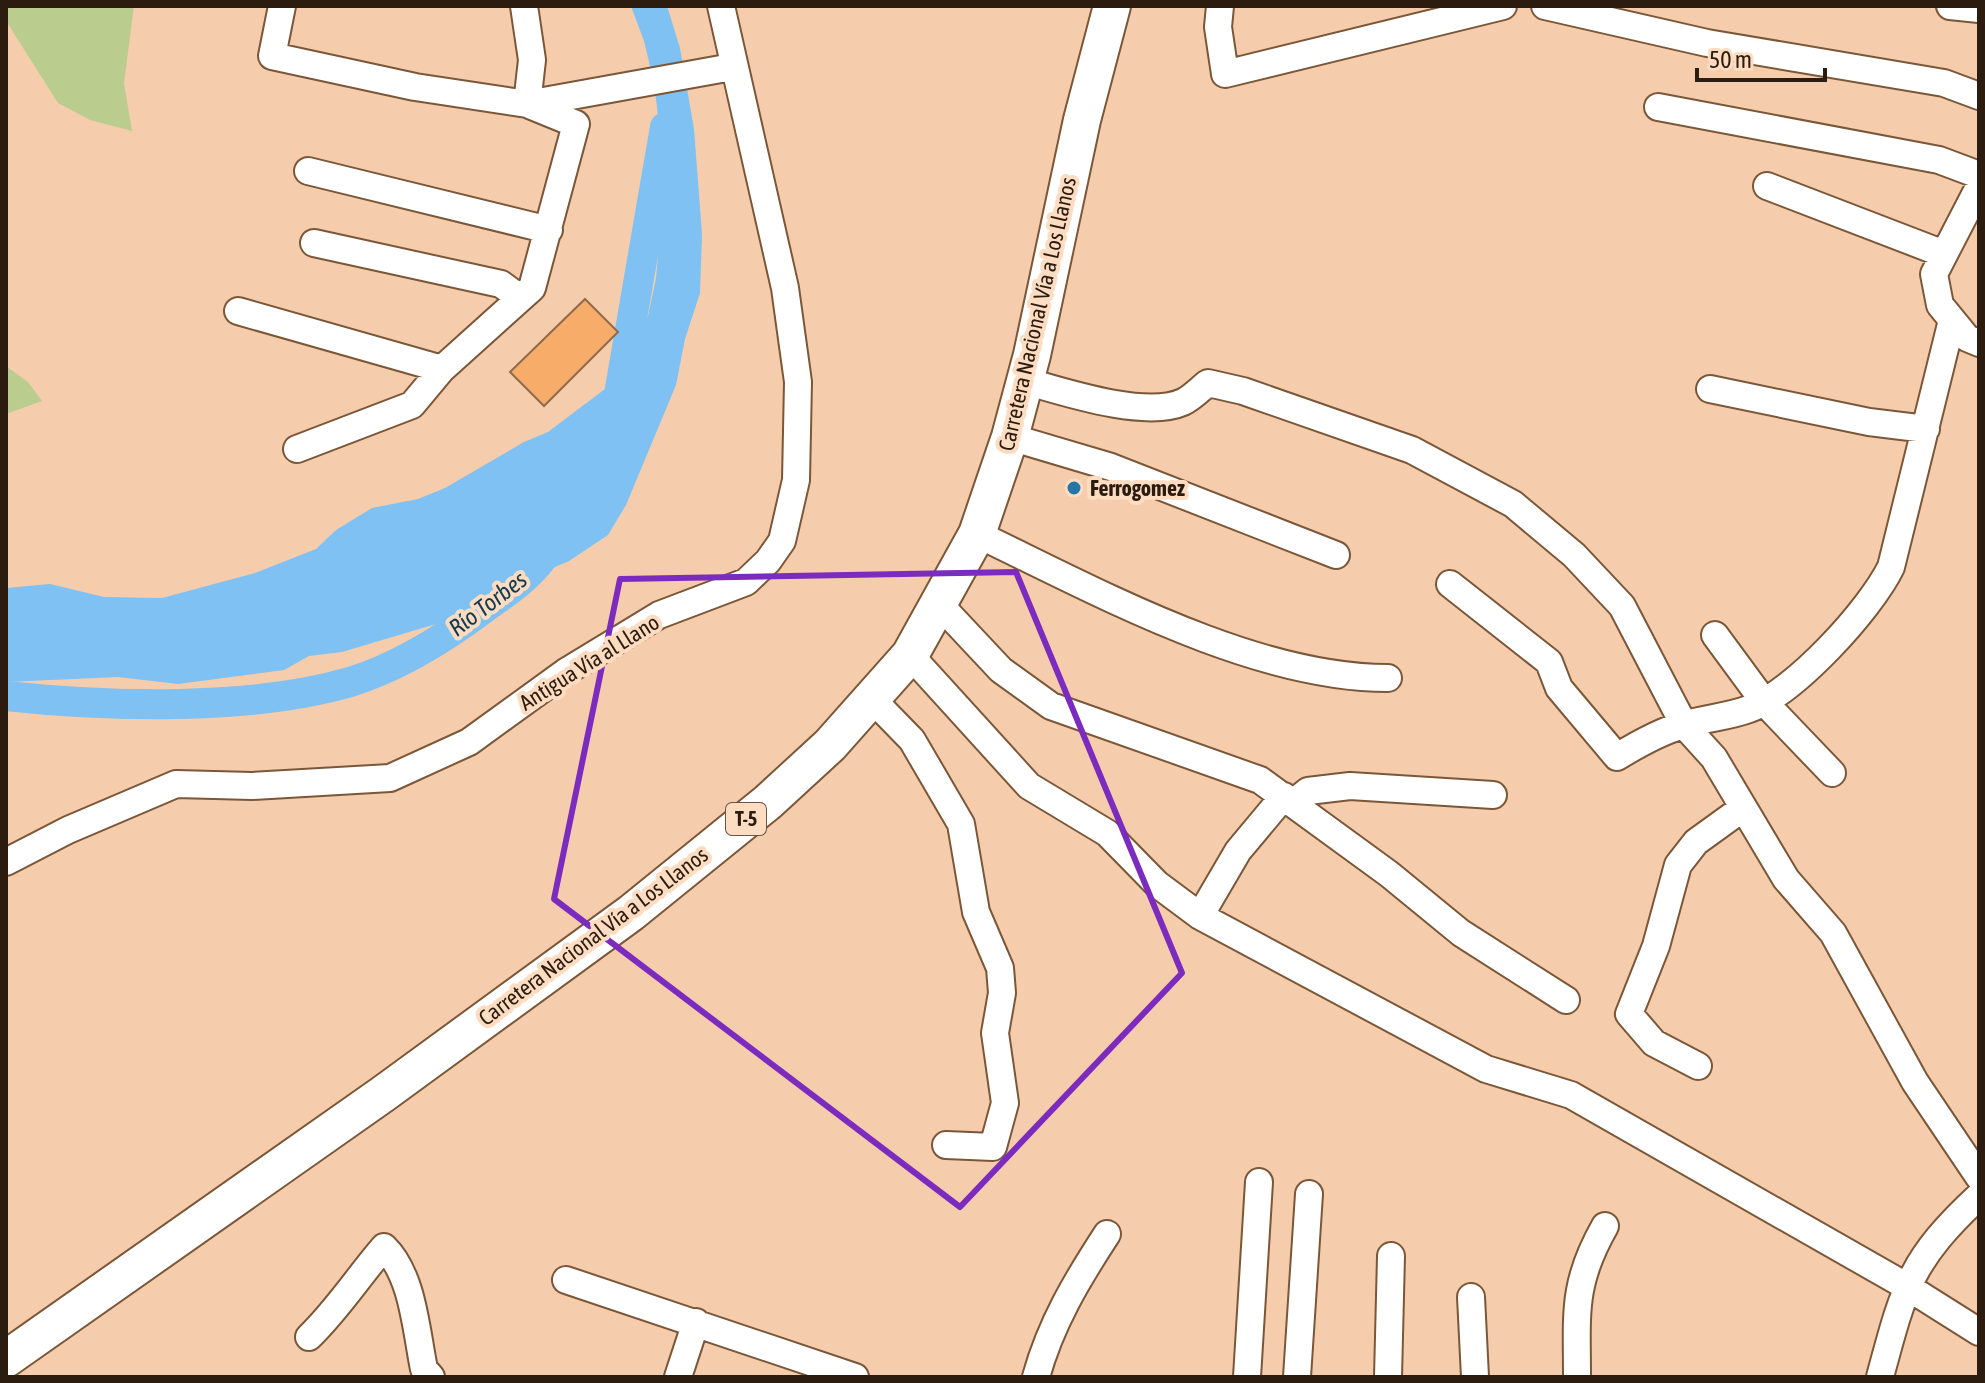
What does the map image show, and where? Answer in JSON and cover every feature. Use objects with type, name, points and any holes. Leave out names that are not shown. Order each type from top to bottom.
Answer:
[{"type":"highway","name":"Carretera Nacional Vía a Los Llanos","points":[[6,1359],[357,1112],[631,913],[768,802],[873,700],[910,655],[977,534],[1010,437],[1082,120],[1112,6]]},
{"type":"street","points":[[282,6],[272,56],[415,87],[527,104],[576,124],[532,288],[442,369],[412,405],[297,449]]},
{"type":"street","points":[[524,6],[532,60],[527,104]]},
{"type":"street","name":"Antigua Vía al Llano","points":[[6,862],[68,830],[176,784],[252,786],[390,778],[469,742],[567,671],[659,615],[746,582],[768,561],[782,541],[796,480],[798,382],[785,288],[732,67],[721,6]]},
{"type":"street","points":[[1220,6],[1218,27],[1225,74],[1503,6]]},
{"type":"street","points":[[1545,6],[1707,43],[1944,83],[1979,96]]},
{"type":"street","points":[[1950,6],[1979,9]]},
{"type":"street","points":[[527,104],[732,67]]},
{"type":"street","points":[[1658,107],[1939,160],[1979,175]]},
{"type":"street","points":[[308,171],[549,230]]},
{"type":"street","points":[[1767,186],[1944,254]]},
{"type":"street","points":[[1979,187],[1934,274],[1940,305],[1967,338],[1979,343]]},
{"type":"street","points":[[314,243],[501,284],[520,298]]},
{"type":"street","points":[[238,311],[442,369]]},
{"type":"street","points":[[1450,584],[1549,662],[1559,688],[1617,757],[1645,740],[1684,725],[1765,703],[1781,694],[1855,622],[1891,567],[1952,320]]},
{"type":"street","points":[[1025,381],[1103,403],[1155,406],[1183,402],[1208,383],[1243,391],[1412,450],[1513,504],[1574,555],[1622,606],[1684,725],[1714,758],[1786,879],[1833,933],[1915,1082],[1979,1177]]},
{"type":"street","points":[[1710,389],[1869,422],[1926,429]]},
{"type":"street","points":[[1010,437],[1111,467],[1336,555]]},
{"type":"street","points":[[977,534],[1141,613],[1257,655],[1325,674],[1388,678]]},
{"type":"street","points":[[940,605],[1001,670],[1051,706],[1234,769],[1289,800],[1461,933],[1566,1000]]},
{"type":"street","points":[[1715,635],[1765,703],[1832,773]]},
{"type":"street","points":[[910,655],[1029,786],[1107,833],[1157,884],[1200,916],[1486,1069],[1571,1095],[1906,1286],[1979,1332]]},
{"type":"street","points":[[873,700],[912,740],[961,824],[976,912],[1000,968],[1002,993],[995,1033],[1005,1103],[999,1134],[993,1147],[946,1145]]},
{"type":"street","points":[[1200,916],[1238,851],[1289,800],[1308,791],[1350,786],[1493,795]]},
{"type":"street","points":[[1698,1066],[1654,1043],[1629,1014],[1656,946],[1678,865],[1696,842],[1743,808]]},
{"type":"street","points":[[1247,1377],[1259,1182]]},
{"type":"street","points":[[1297,1377],[1309,1194]]},
{"type":"street","points":[[1880,1377],[1906,1286],[1930,1245],[1979,1196]]},
{"type":"street","points":[[1577,1377],[1577,1302],[1585,1261],[1605,1226]]},
{"type":"street","points":[[1036,1377],[1047,1337],[1063,1304],[1107,1234]]},
{"type":"street","points":[[309,1337],[346,1299],[384,1247],[397,1259],[403,1276],[420,1374]]},
{"type":"street","points":[[1388,1377],[1391,1256]]},
{"type":"street","points":[[566,1280],[855,1377]]},
{"type":"street","points":[[1471,1297],[1475,1377]]},
{"type":"street","points":[[678,1377],[696,1322]]},
{"type":"highlighted area","points":[[1016,572],[1182,973],[960,1207],[554,899],[620,579]]},
{"type":"green space","points":[[6,6],[134,6],[124,83],[132,131],[90,120],[58,103],[6,21]]},
{"type":"green space","points":[[6,366],[28,382],[42,401],[6,414]]},
{"type":"water","points":[[631,6],[667,6],[680,48],[694,129],[702,234],[700,293],[685,339],[676,385],[626,505],[608,535],[569,561],[476,601],[446,621],[342,652],[309,656],[284,670],[178,684],[118,677],[6,682],[6,588],[50,584],[104,597],[162,598],[255,573],[316,549],[336,530],[372,508],[418,499],[445,488],[524,442],[548,432],[609,386],[648,316],[656,278],[663,200],[654,83],[644,41]]},
{"type":"building","points":[[585,299],[618,332],[544,406],[510,372]]},
{"type":"waterway","name":"Río Torbes","points":[[619,394],[665,127]]},
{"type":"waterway","name":"Río Torbes","points":[[6,696],[89,703],[179,704],[269,698],[350,682],[386,669],[436,642],[514,586],[542,559]]},
{"type":"place","name":"Ferrogomez","points":[[1074,488]]}]
